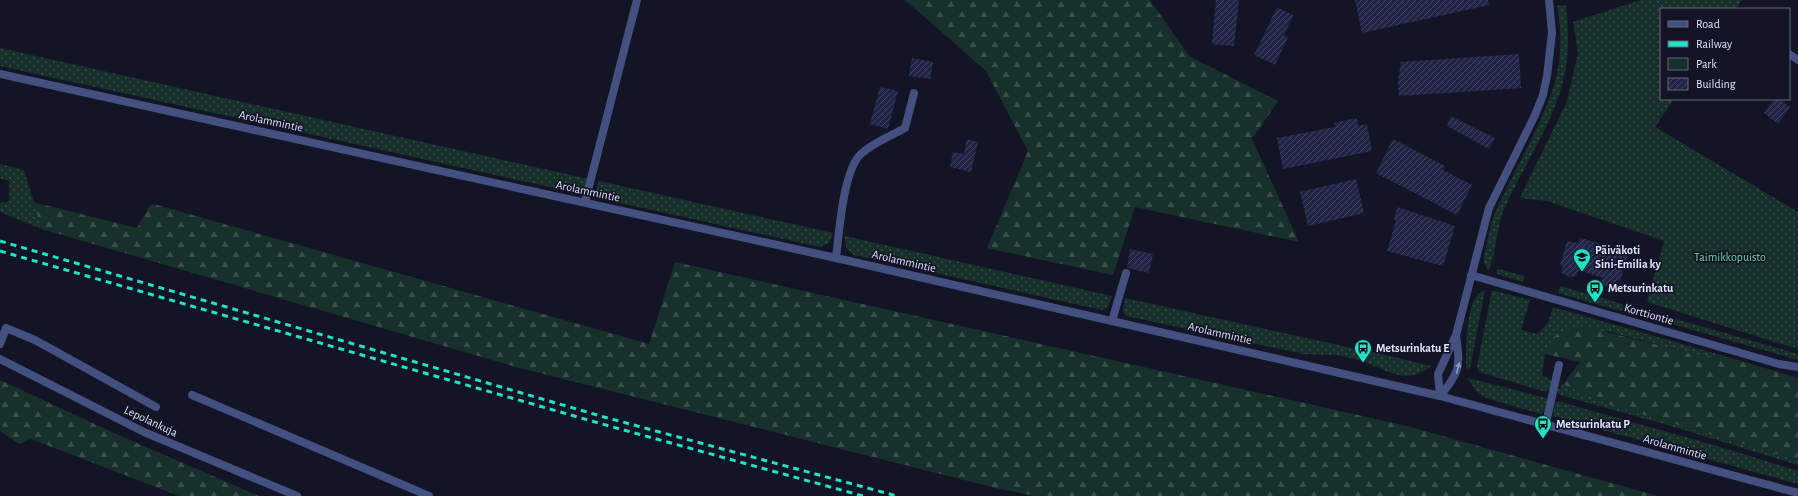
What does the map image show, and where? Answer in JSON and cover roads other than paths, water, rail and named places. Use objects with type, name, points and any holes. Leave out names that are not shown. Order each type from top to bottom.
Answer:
[{"type":"street","points":[[585,202],[637,0]]},
{"type":"street","points":[[1440,396],[1438,374],[1456,334],[1489,208],[1535,115],[1542,95],[1547,76],[1552,33],[1549,0]]},
{"type":"street","name":"Arolammintie","points":[[0,74],[836,258],[1440,396],[1798,493]]},
{"type":"street","points":[[836,258],[845,190],[853,167],[860,155],[875,144],[905,128],[914,93]]},
{"type":"street","points":[[1112,321],[1126,273]]},
{"type":"street","name":"Korttiontie","points":[[1471,275],[1779,364],[1798,367]]},
{"type":"street","points":[[0,344],[3,326],[35,340],[156,407]]},
{"type":"street","points":[[1440,396],[1454,380],[1460,363],[1456,334]]},
{"type":"street","name":"Lepolankuja","points":[[0,359],[144,432],[272,487],[297,496]]},
{"type":"street","points":[[1546,424],[1559,365]]},
{"type":"street","points":[[192,395],[429,496]]},
{"type":"railway","points":[[0,241],[604,417],[897,496]]},
{"type":"railway","points":[[0,251],[602,424],[863,496]]},
{"type":"place","name":"Päiväkoti Sini-Emilia ky","points":[[1582,272]]},
{"type":"place","name":"Metsurinkatu","points":[[1595,303]]},
{"type":"place","name":"Metsurinkatu E","points":[[1363,363]]},
{"type":"place","name":"Metsurinkatu P","points":[[1543,439]]},
{"type":"park label","name":"Taimikkopuisto","points":[[1730,257]]}]
